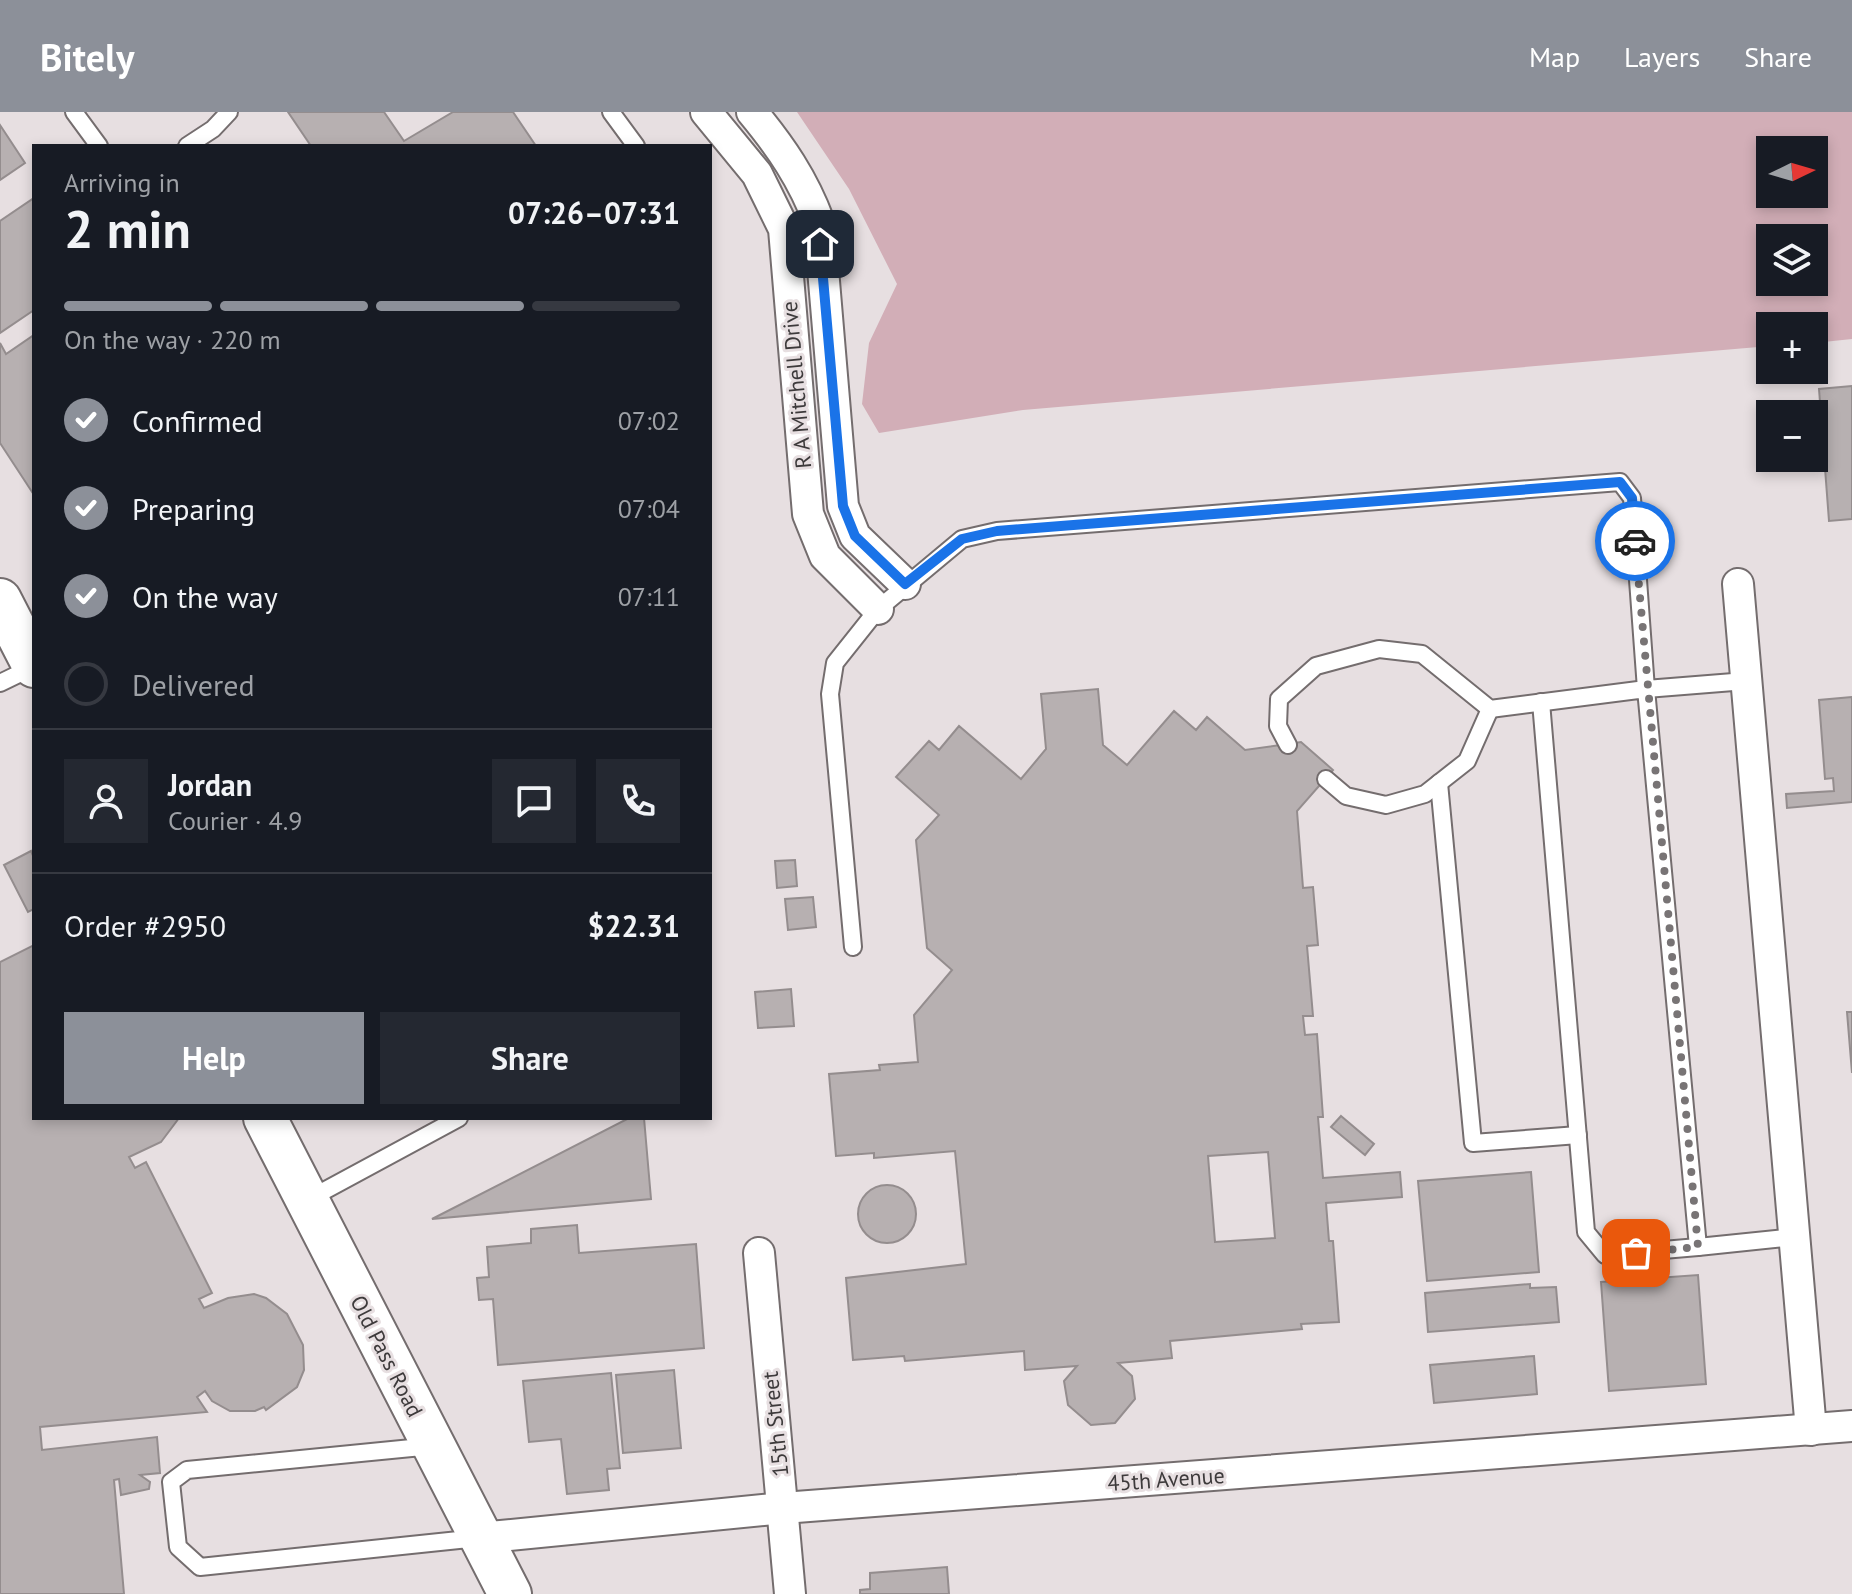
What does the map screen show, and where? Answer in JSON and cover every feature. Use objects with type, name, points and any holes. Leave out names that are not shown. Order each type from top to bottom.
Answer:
[{"type":"main road","points":[[11,611],[32,661]]},
{"type":"main road","name":"Old Pass Road","points":[[266,1120],[510,1594]]},
{"type":"street","name":"R A Mitchell Drive","points":[[706,112],[757,174],[784,229],[808,514],[825,556],[878,609]]},
{"type":"street","name":"R A Mitchell Drive","points":[[752,112],[786,154],[806,188],[819,222],[843,506],[855,536],[905,584]]},
{"type":"street","points":[[1738,584],[1811,1430]]},
{"type":"street","name":"15th Street","points":[[759,1253],[790,1594]]},
{"type":"street","name":"45th Avenue","points":[[480,1538],[783,1508],[1852,1426]]},
{"type":"lane","points":[[74,112],[98,144]]},
{"type":"lane","points":[[190,144],[213,129],[229,112]]},
{"type":"lane","points":[[611,112],[635,144]]},
{"type":"lane","points":[[853,947],[830,694],[835,663],[878,609],[962,539],[997,531],[1620,482],[1632,498],[1646,689],[1698,1247]]},
{"type":"lane","points":[[1288,745],[1278,726],[1279,699],[1316,666],[1379,649],[1422,654],[1490,709],[1646,689],[1746,681]]},
{"type":"lane","points":[[0,683],[32,667]]},
{"type":"lane","points":[[1541,702],[1586,1232],[1605,1255],[1794,1237]]},
{"type":"lane","points":[[1326,779],[1346,796],[1386,805],[1425,794],[1467,761],[1490,709]]},
{"type":"lane","points":[[1439,783],[1473,1143],[1578,1135]]},
{"type":"lane","points":[[308,1200],[454,1120]]},
{"type":"lane","points":[[433,1446],[187,1470],[171,1482],[178,1547],[200,1567],[480,1538]]},
{"type":"shaded area","points":[[797,112],[1852,112],[1852,339],[1828,342],[1828,312],[1756,312],[1756,347],[1023,410],[879,433],[862,404],[869,343],[897,284],[849,189]]},
{"type":"building","points":[[288,112],[384,112],[404,141],[453,112],[513,112],[535,144],[310,144]]},
{"type":"building","points":[[0,125],[25,163],[0,180]]},
{"type":"building","points":[[32,199],[32,311],[0,333],[0,221]]},
{"type":"building","points":[[32,336],[32,492],[0,443],[0,343],[6,354]]},
{"type":"building","points":[[1852,386],[1852,519],[1829,521],[1825,472],[1828,472],[1828,400],[1820,400],[1819,389]]},
{"type":"building","points":[[1098,689],[1103,745],[1127,765],[1174,711],[1196,730],[1207,717],[1245,750],[1301,742],[1333,770],[1297,811],[1303,888],[1313,887],[1318,945],[1307,946],[1313,1016],[1303,1016],[1305,1035],[1317,1034],[1323,1117],[1318,1117],[1323,1178],[1400,1172],[1402,1197],[1326,1203],[1329,1241],[1333,1241],[1339,1322],[1301,1324],[1302,1329],[1170,1341],[1172,1358],[1118,1363],[1132,1376],[1135,1399],[1115,1423],[1091,1425],[1068,1405],[1064,1381],[1077,1366],[1025,1370],[1024,1351],[905,1361],[904,1356],[853,1360],[846,1278],[966,1264],[955,1151],[874,1158],[874,1153],[836,1156],[829,1074],[880,1070],[879,1065],[918,1062],[914,1015],[952,970],[927,948],[916,840],[939,815],[896,777],[929,741],[939,750],[959,726],[1021,779],[1046,749],[1041,694]],"holes":[[[1268,1152],[1275,1238],[1215,1242],[1208,1156]]]},
{"type":"building","points":[[1852,697],[1852,802],[1787,808],[1786,794],[1834,791],[1833,778],[1825,779],[1819,700]]},
{"type":"building","points":[[31,851],[32,910],[28,912],[4,865]]},
{"type":"building","points":[[795,860],[797,886],[777,888],[775,861]]},
{"type":"building","points":[[813,897],[816,927],[788,930],[785,899]]},
{"type":"building","points":[[32,946],[32,1120],[178,1120],[161,1142],[129,1157],[135,1168],[146,1162],[212,1293],[199,1299],[204,1308],[228,1298],[254,1294],[266,1298],[287,1314],[303,1345],[304,1370],[297,1387],[266,1410],[264,1407],[255,1411],[230,1411],[212,1401],[205,1391],[197,1397],[207,1412],[40,1427],[42,1450],[157,1437],[160,1473],[140,1475],[150,1482],[149,1489],[121,1495],[119,1479],[114,1480],[124,1594],[0,1594],[0,962]]},
{"type":"building","points":[[791,989],[794,1026],[758,1028],[755,992]]},
{"type":"building","points":[[1847,1012],[1852,1012],[1852,1073]]},
{"type":"building","points":[[1341,1116],[1374,1144],[1365,1155],[1331,1127]]},
{"type":"building","points":[[625,1120],[644,1120],[651,1199],[432,1219]]},
{"type":"building","points":[[1531,1172],[1539,1272],[1427,1281],[1418,1181]]},
{"type":"building","points":[[887,1185],[908,1193],[916,1214],[908,1235],[887,1243],[866,1235],[858,1214],[866,1193]]},
{"type":"building","points":[[577,1225],[579,1253],[696,1244],[704,1348],[498,1365],[493,1299],[479,1300],[477,1278],[489,1277],[487,1247],[531,1243],[531,1229]]},
{"type":"building","points":[[1698,1275],[1706,1384],[1609,1391],[1601,1282]]},
{"type":"building","points":[[1530,1284],[1530,1288],[1556,1287],[1559,1322],[1428,1332],[1425,1293]]},
{"type":"building","points":[[1534,1356],[1537,1394],[1434,1403],[1430,1365]]},
{"type":"building","points":[[674,1370],[681,1448],[623,1453],[616,1375]]},
{"type":"building","points":[[611,1373],[620,1468],[607,1469],[609,1490],[567,1494],[561,1439],[529,1442],[523,1381]]},
{"type":"building","points":[[947,1567],[949,1594],[860,1594],[860,1590],[870,1589],[870,1573]]},
{"type":"way so far","points":[[1635,541],[1698,1247],[1636,1253]]},
{"type":"route","points":[[820,244],[843,506],[855,536],[905,584],[962,539],[997,531],[1620,482],[1632,498],[1635,541]]}]
